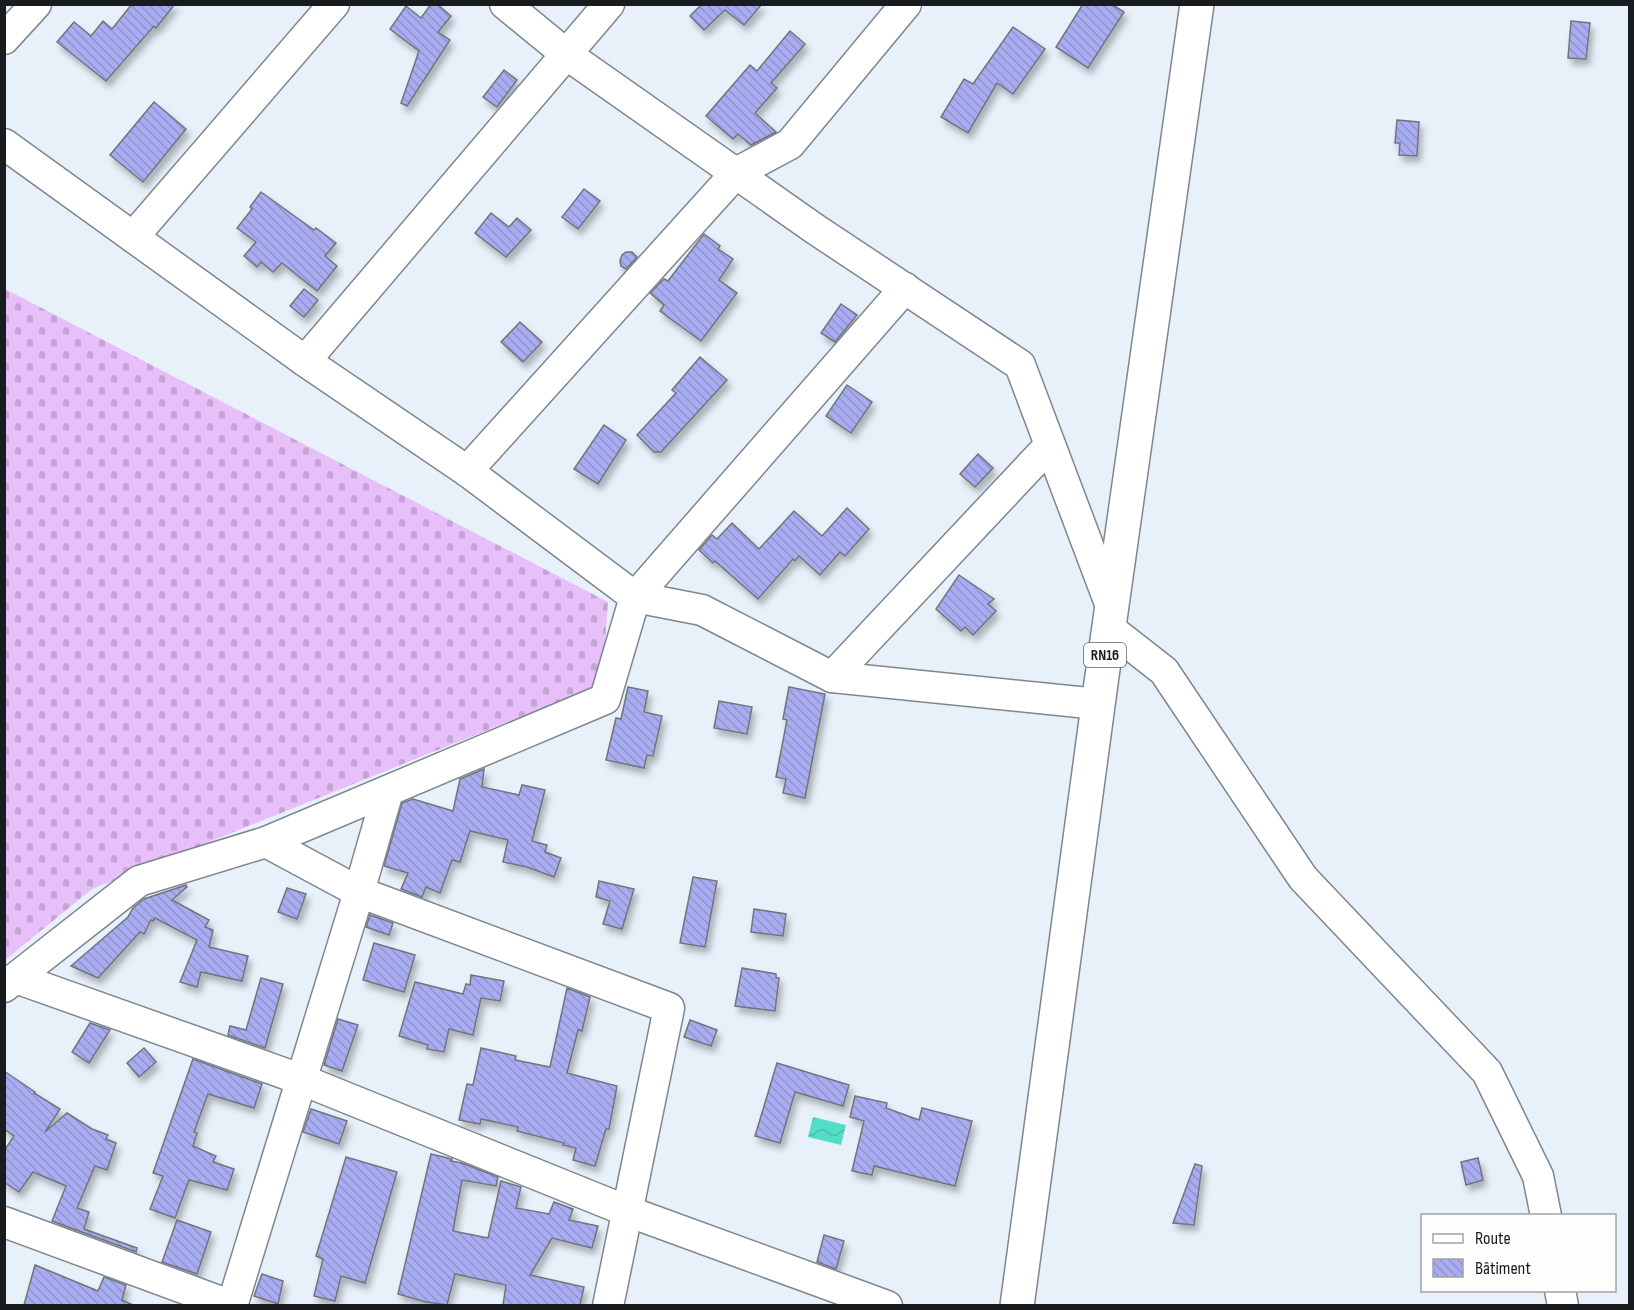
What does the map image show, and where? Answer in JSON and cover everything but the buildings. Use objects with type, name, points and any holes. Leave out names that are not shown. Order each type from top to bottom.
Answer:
[{"type":"main road","name":"RN16","points":[[1017,1305],[1098,704],[1197,4]]},
{"type":"street","points":[[4,39],[36,4]]},
{"type":"street","points":[[133,237],[334,4]]},
{"type":"street","points":[[505,4],[566,54],[816,229],[1020,365],[1110,619],[1164,671],[1303,878],[1487,1072],[1538,1176],[1546,1214]]},
{"type":"street","points":[[305,361],[609,4]]},
{"type":"street","points":[[467,471],[736,173],[790,144],[906,4]]},
{"type":"street","points":[[4,144],[305,361],[467,471],[635,597],[702,610],[832,677],[1098,704]]},
{"type":"street","points":[[10,982],[139,881],[267,842],[605,699],[635,597],[905,288]]},
{"type":"street","points":[[832,677],[1050,445]]},
{"type":"street","points":[[4,1222],[232,1305],[388,791]]},
{"type":"street","points":[[267,842],[359,892],[669,1008],[608,1305]]},
{"type":"street","points":[[10,982],[300,1079],[627,1211],[887,1305]]},
{"type":"green space","points":[[5,289],[608,602],[602,684],[92,889],[5,960]]},
{"type":"water","points":[[813,1117],[846,1125],[841,1145],[808,1137]]}]
